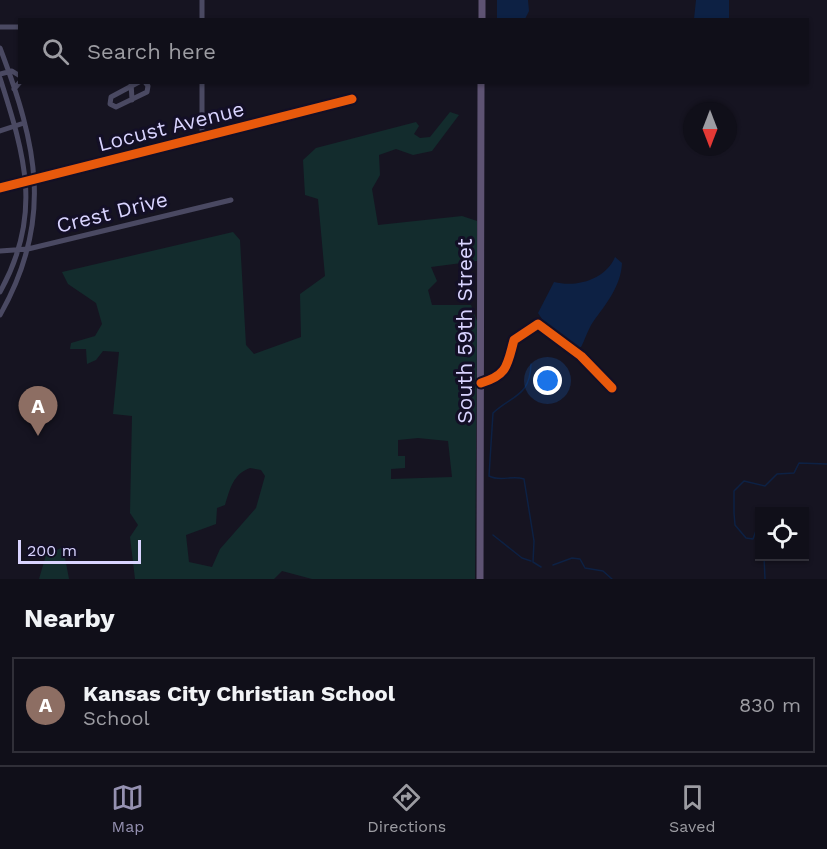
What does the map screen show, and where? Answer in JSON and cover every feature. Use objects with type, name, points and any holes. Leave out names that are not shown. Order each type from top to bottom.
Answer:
[{"type":"main road","points":[[482,0],[482,18]]},
{"type":"main road","name":"South 59th Street","points":[[480,579],[482,84]]},
{"type":"street","points":[[202,0],[202,18]]},
{"type":"street","points":[[0,27],[18,27]]},
{"type":"street","points":[[0,48],[32,151],[35,179],[34,222],[28,249],[15,288],[0,315]]},
{"type":"street","points":[[8,71],[18,75]]},
{"type":"street","points":[[0,292],[18,250],[23,228],[26,181],[24,156],[0,76],[8,71]]},
{"type":"street","points":[[14,89],[18,84]]},
{"type":"street","points":[[131,85],[109,100],[112,107],[132,100],[148,90],[146,84]]},
{"type":"street","points":[[202,84],[202,137]]},
{"type":"street","points":[[131,85],[132,100]]},
{"type":"street","name":"Locust Avenue","points":[[0,188],[352,99]]},
{"type":"street","points":[[0,131],[24,123]]},
{"type":"street","name":"Crest Drive","points":[[0,251],[28,249],[231,200]]},
{"type":"street","points":[[481,383],[501,374],[510,362],[514,340],[538,324],[581,356],[612,388]]},
{"type":"green space","points":[[450,112],[459,115],[432,151],[413,155],[396,149],[379,155],[380,175],[372,189],[378,225],[462,216],[477,221],[477,261],[431,267],[437,281],[428,290],[432,305],[471,305],[477,321],[475,579],[312,579],[282,571],[274,579],[135,579],[130,537],[138,525],[130,513],[132,416],[113,414],[119,352],[103,351],[96,360],[87,364],[86,349],[70,349],[71,343],[95,336],[102,324],[96,303],[68,284],[62,272],[233,232],[240,240],[246,345],[254,354],[301,337],[300,294],[325,276],[318,199],[305,195],[303,160],[316,148],[416,122],[419,126],[414,134],[420,138],[430,137]],"holes":[[[418,438],[448,441],[452,477],[391,479],[391,469],[405,468],[405,456],[398,456],[398,440]],[[250,468],[261,470],[265,476],[256,508],[220,549],[212,567],[189,562],[186,535],[216,524],[217,508],[225,505],[236,478]]]},
{"type":"green space","points":[[63,547],[69,579],[39,579],[46,555]]},
{"type":"water","points":[[497,0],[528,0],[529,11],[526,18],[497,18]]},
{"type":"water","points":[[696,0],[729,0],[729,18],[694,18]]},
{"type":"water","points":[[615,257],[622,263],[616,287],[591,325],[581,347],[577,347],[544,322],[538,313],[554,282],[572,284],[590,280],[605,271]]},
{"type":"waterway","points":[[531,364],[530,375],[524,389],[493,413],[489,476],[524,479],[534,541],[533,562],[541,567]]},
{"type":"waterway","points":[[755,534],[753,539],[746,538],[735,525],[734,491],[744,481],[765,486],[777,474],[794,473],[799,463],[827,464]]},
{"type":"waterway","points":[[493,535],[522,558],[531,561]]},
{"type":"waterway","points":[[553,565],[572,558],[580,559],[585,568],[603,571],[612,579]]},
{"type":"waterway","points":[[764,561],[765,579]]},
{"type":"cycle path","points":[[0,188],[352,99]]},
{"type":"cycle path","points":[[481,383],[497,376],[505,368],[514,340],[538,324],[581,356],[612,388]]},
{"type":"place","name":"Kansas City Christian School","points":[[38,436]]}]
